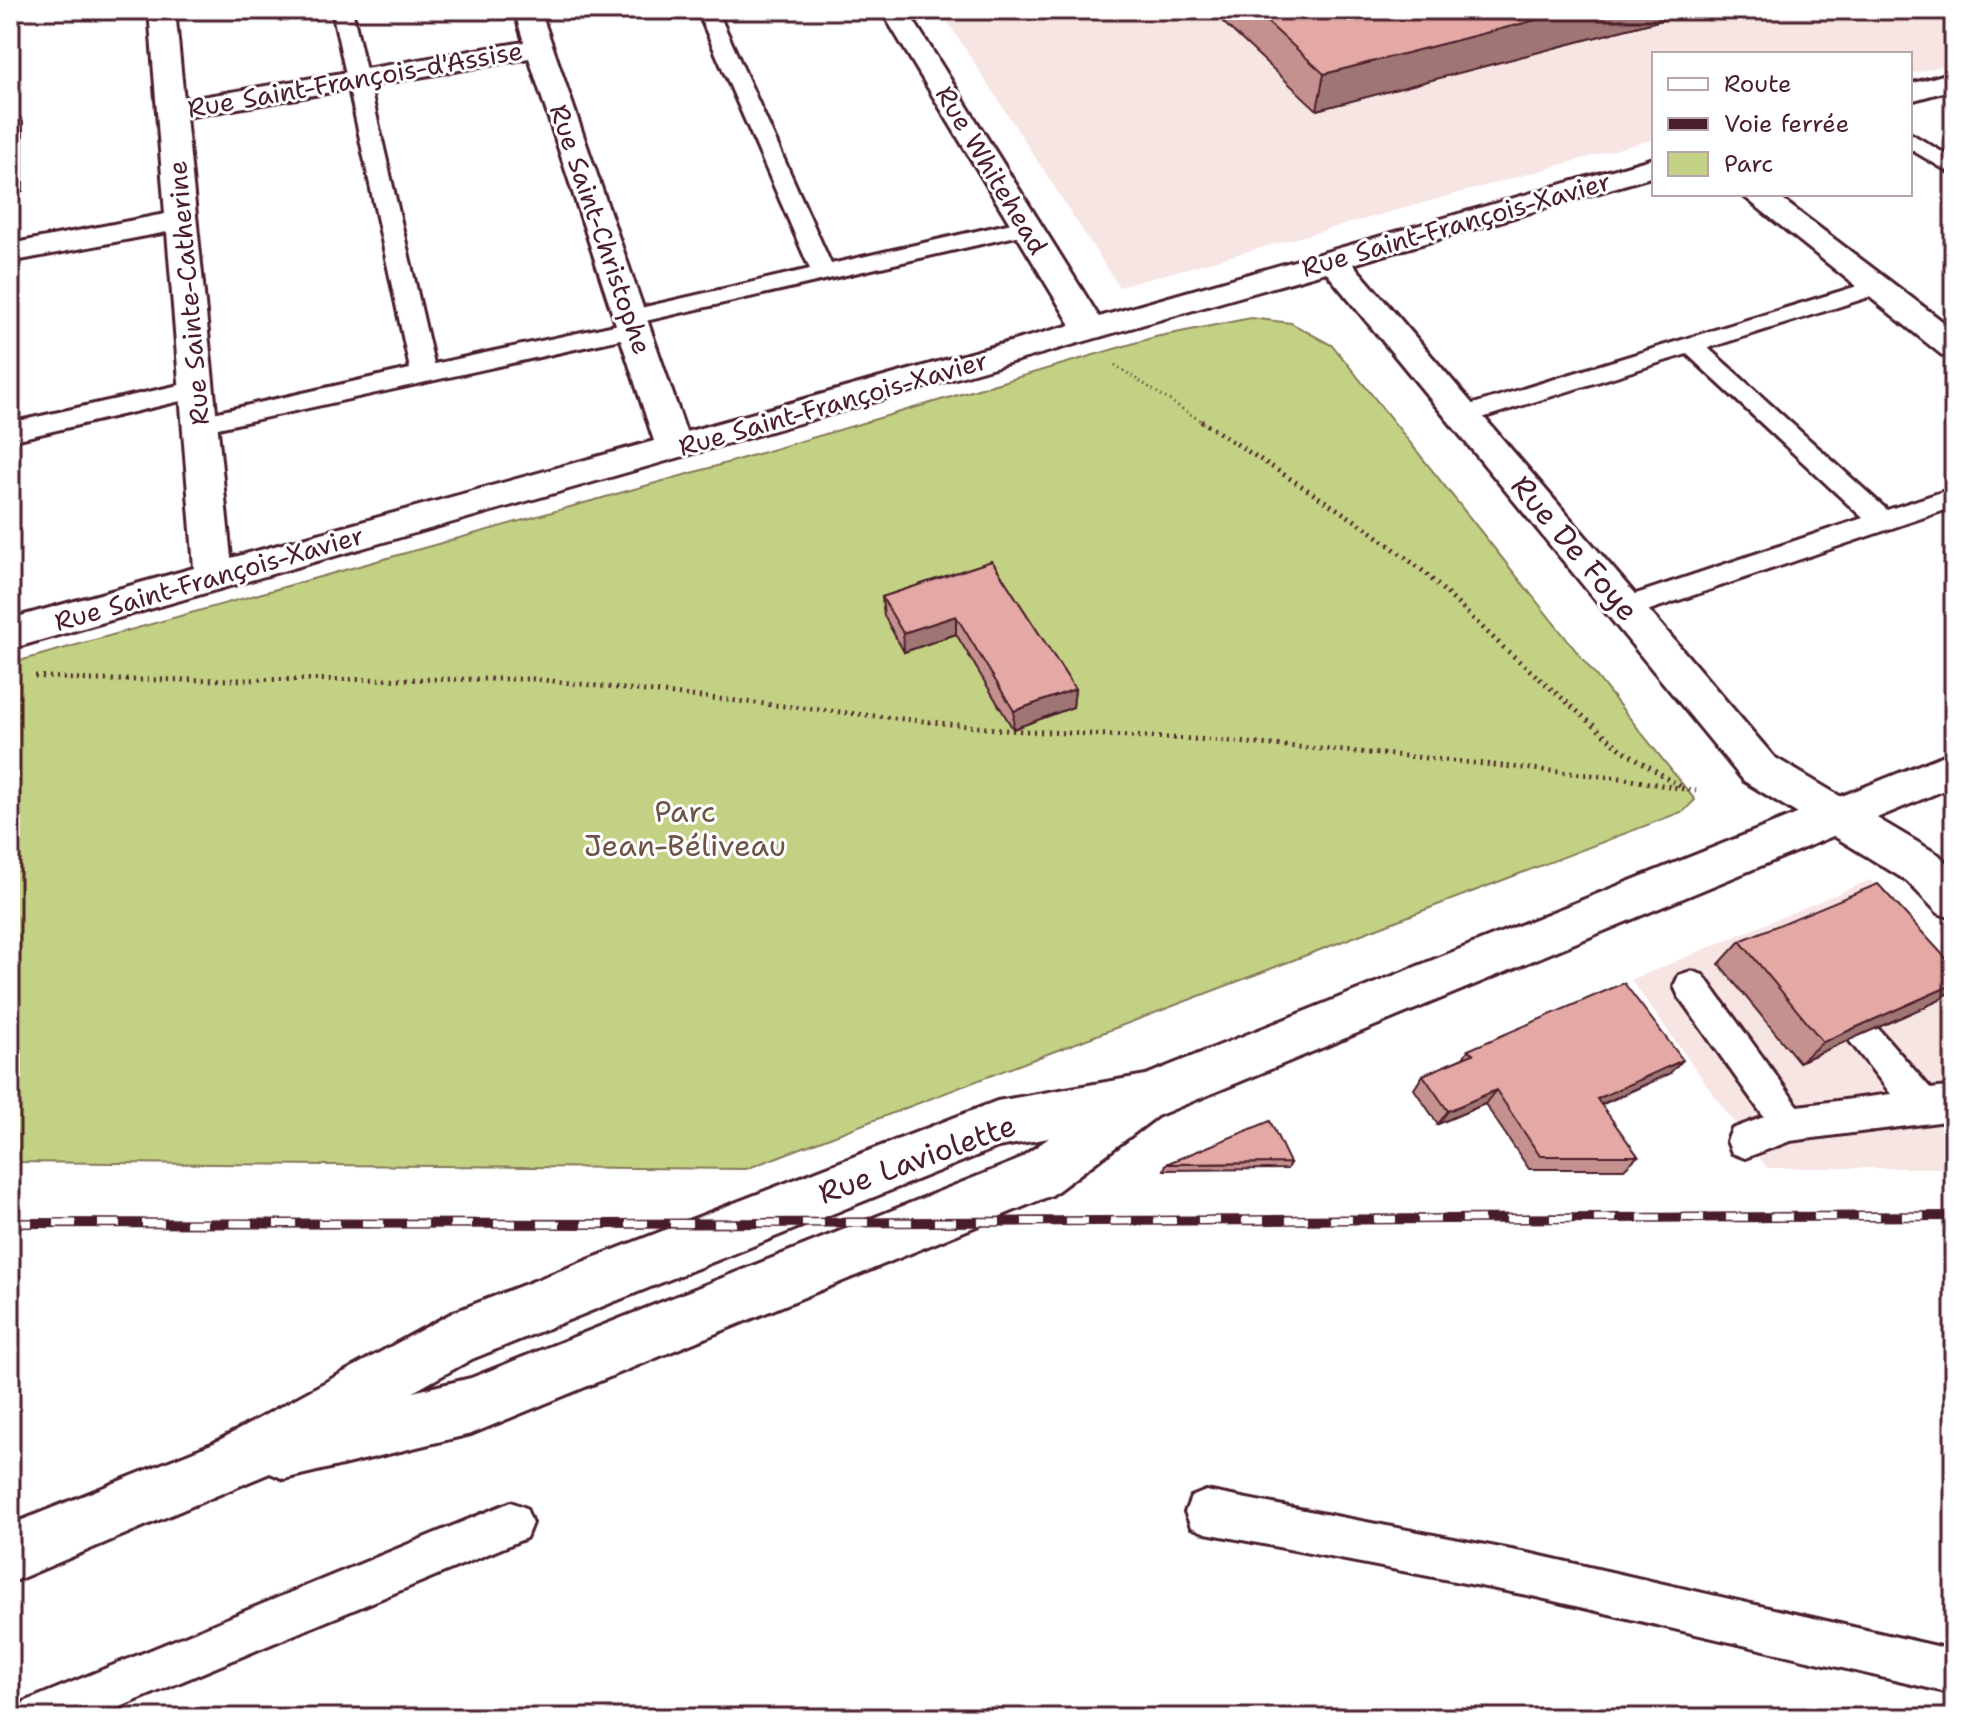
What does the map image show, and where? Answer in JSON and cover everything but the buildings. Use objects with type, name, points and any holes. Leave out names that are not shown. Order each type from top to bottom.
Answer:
[{"type":"street","name":"Rue Sainte-Catherine","points":[[162,10],[214,575]]},
{"type":"street","name":"Rue Saint-Christophe","points":[[527,10],[674,447]]},
{"type":"street","name":"Rue Whitehead","points":[[894,10],[1091,330]]},
{"type":"street","name":"Rue Saint-François-d'Assise","points":[[172,111],[539,48]]},
{"type":"street","points":[[1912,92],[1954,80]]},
{"type":"street","name":"Rue Saint-François-Xavier","points":[[10,634],[1091,330],[1652,168]]},
{"type":"street","points":[[1759,196],[1954,347]]},
{"type":"street","points":[[10,253],[182,220]]},
{"type":"street","name":"Rue De Foye","points":[[1332,259],[1466,415],[1759,769],[1923,868],[1954,900]]},
{"type":"street","points":[[1836,816],[1954,768]]},
{"type":"street","name":"Rue Laviolette","points":[[10,1554],[232,1464],[471,1406],[1034,1178],[1147,1097],[1836,816]]},
{"type":"lane","points":[[342,10],[424,375]]},
{"type":"lane","points":[[707,10],[823,273]]},
{"type":"lane","points":[[1912,140],[1954,169]]},
{"type":"lane","points":[[200,424],[424,375],[823,273],[1025,227]]},
{"type":"lane","points":[[1466,415],[1877,287]]},
{"type":"lane","points":[[1691,345],[1883,521]]},
{"type":"lane","points":[[10,432],[197,389]]},
{"type":"lane","points":[[1625,608],[1954,497]]},
{"type":"lane","points":[[1691,986],[1790,1124]]},
{"type":"lane","points":[[1862,1035],[1939,1105]]},
{"type":"lane","points":[[1745,1141],[1790,1124],[1939,1105]]},
{"type":"lane","points":[[1206,1512],[1532,1575],[1954,1672]]},
{"type":"lane","points":[[40,1718],[511,1523]]},
{"type":"path","points":[[1111,362],[1368,529],[1423,571],[1504,648],[1621,749],[1687,790]]},
{"type":"path","points":[[23,674],[90,680],[533,679],[1006,730],[1211,740],[1406,756],[1620,778],[1696,791]]},
{"type":"shaded area","points":[[940,10],[1954,10],[1954,63],[1912,74],[1912,52],[1652,52],[1652,140],[1119,287]]},
{"type":"shaded area","points":[[1870,880],[1954,968],[1954,1168],[1767,1168],[1631,980]]},
{"type":"green space","name":"Parc Jean-Béliveau","points":[[1251,318],[1291,323],[1333,346],[1695,800],[1684,811],[746,1169],[10,1162],[12,663],[713,467],[1155,337]]},
{"type":"railway","points":[[10,1223],[603,1224],[1954,1216]]}]
